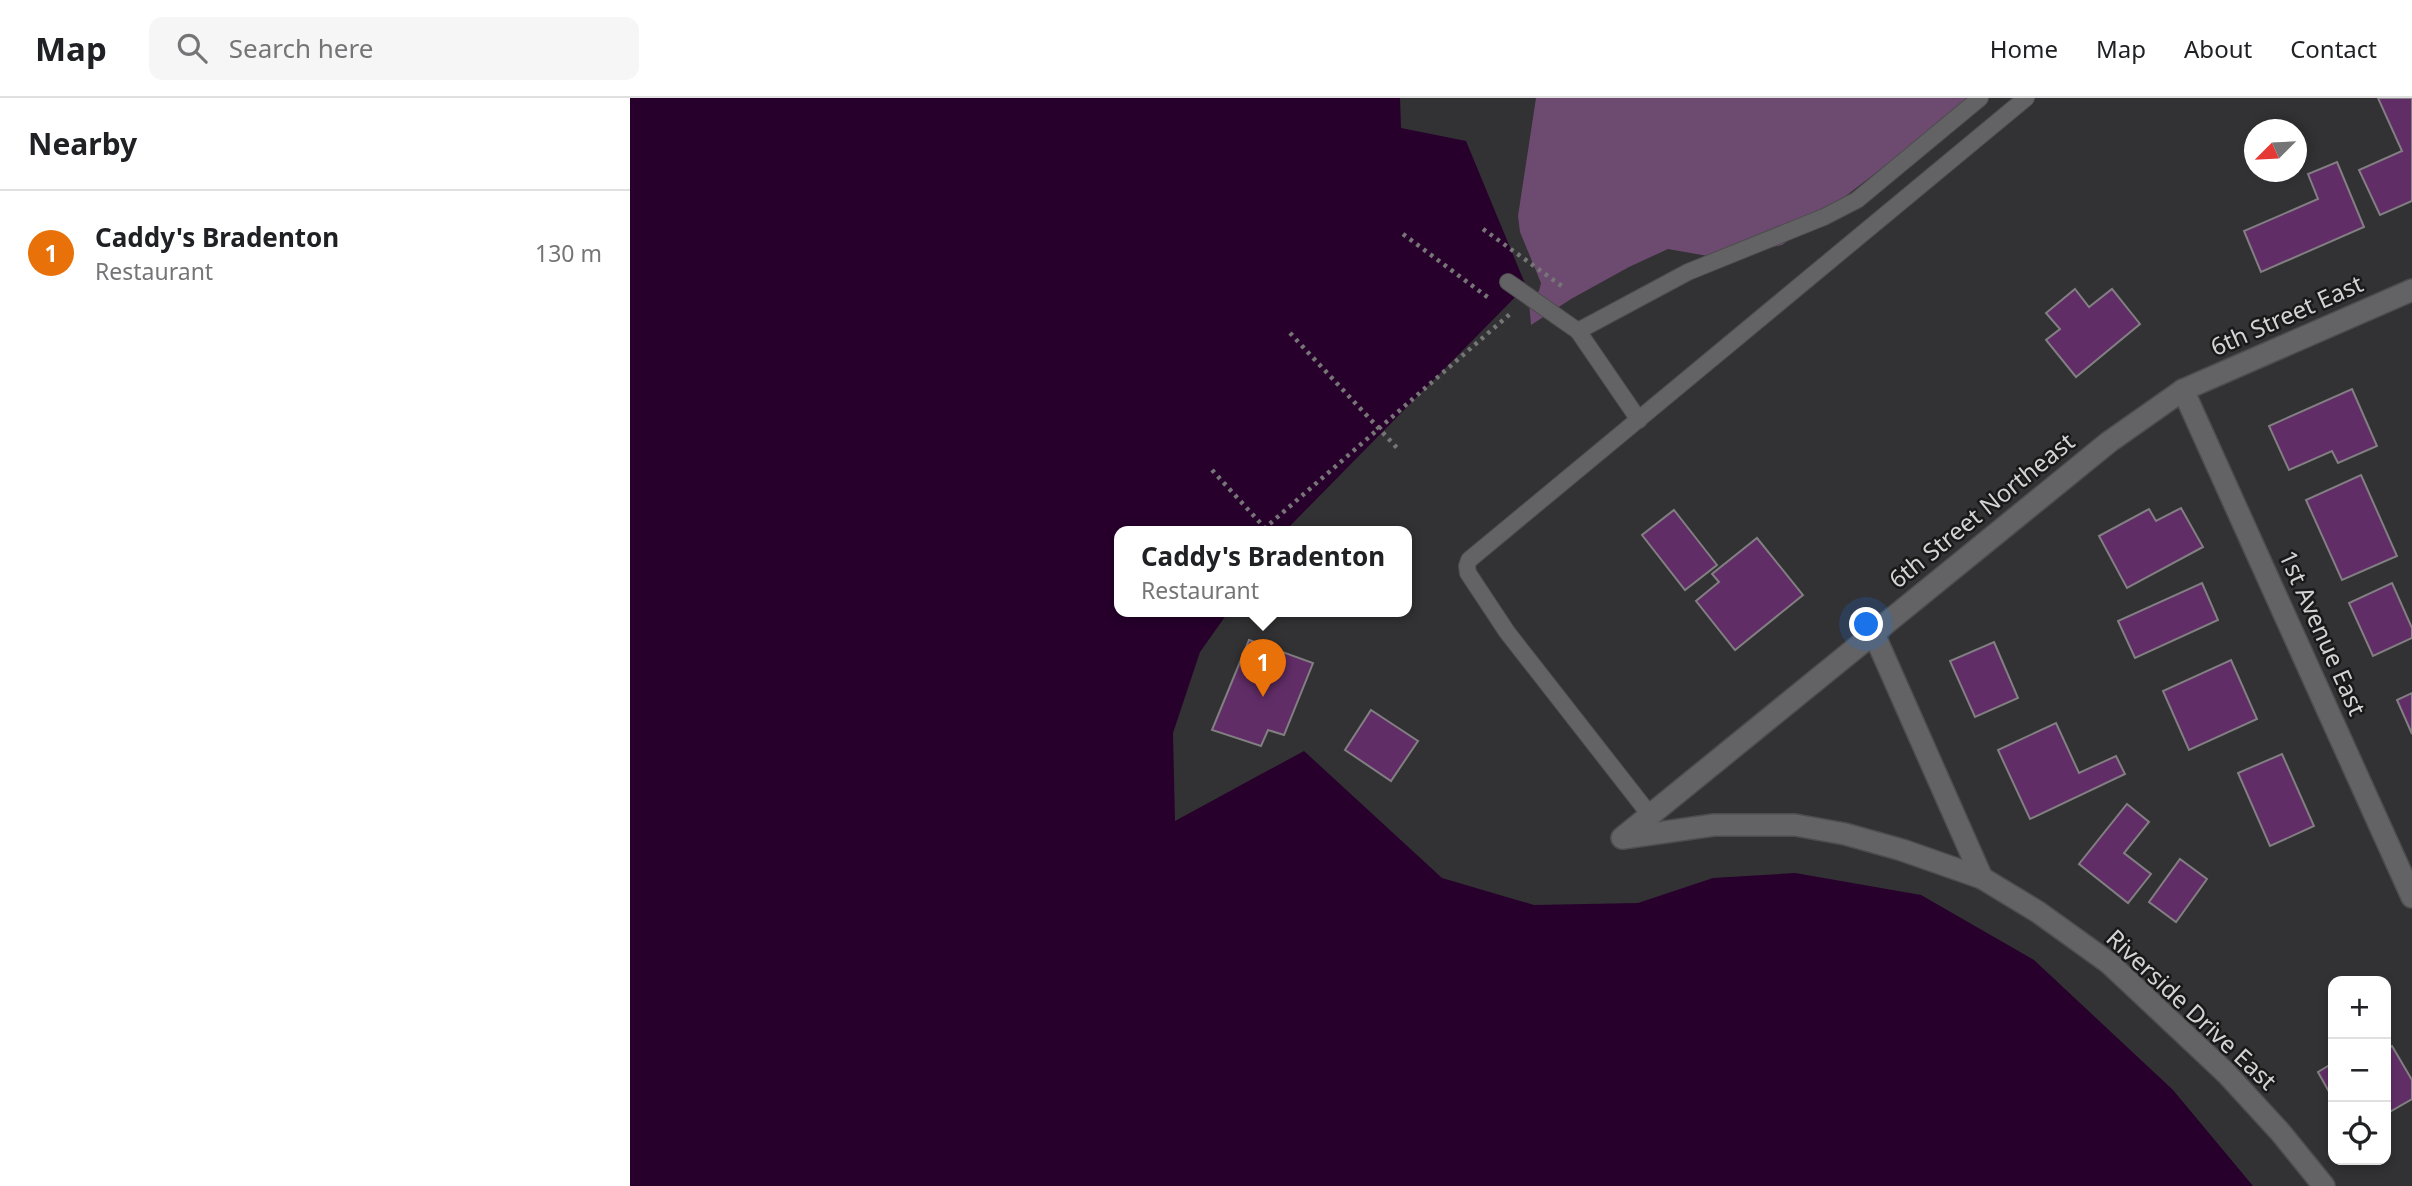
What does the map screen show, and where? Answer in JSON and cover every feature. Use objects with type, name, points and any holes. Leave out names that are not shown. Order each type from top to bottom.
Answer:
[{"type":"street","name":"6th Street East","points":[[2183,390],[2412,290]]},
{"type":"street","name":"6th Street Northeast","points":[[1622,838],[2109,442],[2183,390]]},
{"type":"street","name":"1st Avenue East","points":[[2183,390],[2412,897]]},
{"type":"street","points":[[1874,634],[1982,878]]},
{"type":"street","name":"Riverside Drive East","points":[[1622,838],[1714,825],[1795,825],[1845,834],[1902,850],[1982,878],[2038,912],[2109,963],[2226,1073],[2281,1133],[2324,1186]]},
{"type":"lane","points":[[1578,331],[1688,272],[1824,217],[1857,200],[1980,98]]},
{"type":"lane","points":[[1650,815],[1500,624],[1474,585],[1466,566],[1469,560],[2026,98]]},
{"type":"lane","points":[[1508,282],[1578,331],[1639,420]]},
{"type":"path","points":[[1483,229],[1563,287]]},
{"type":"path","points":[[1403,234],[1519,321]]},
{"type":"path","points":[[1267,526],[1510,314]]},
{"type":"path","points":[[1290,333],[1398,449]]},
{"type":"path","points":[[1212,470],[1263,526]]},
{"type":"shaded area","points":[[630,98],[1400,98],[1401,128],[1466,141],[1526,286],[1290,526],[1114,526],[1114,617],[1225,617],[1200,652],[1173,733],[1175,821],[1304,751],[1442,878],[1534,905],[1638,903],[1713,878],[1795,873],[1921,895],[2034,960],[2173,1090],[2253,1186],[630,1186]]},
{"type":"shaded area","points":[[1536,98],[1985,98],[1921,138],[1782,245],[1719,258],[1668,249],[1571,299],[1531,325],[1529,302],[1539,291],[1541,283],[1520,232],[1518,216]]},
{"type":"building","points":[[2378,98],[2412,98],[2412,201],[2380,215],[2359,170],[2402,151]]},
{"type":"building","points":[[2337,162],[2364,227],[2261,272],[2244,231],[2318,199],[2308,174]]},
{"type":"building","points":[[2075,289],[2089,307],[2112,289],[2140,324],[2076,377],[2046,340],[2060,329],[2046,313]]},
{"type":"building","points":[[2352,389],[2377,446],[2338,463],[2332,451],[2289,470],[2269,426]]},
{"type":"building","points":[[2361,475],[2397,556],[2342,580],[2306,500]]},
{"type":"building","points":[[2181,508],[2203,547],[2127,588],[2099,536],[2149,509],[2156,521]]},
{"type":"building","points":[[1674,510],[1717,565],[1685,590],[1642,535]]},
{"type":"building","points":[[1757,538],[1803,595],[1735,650],[1696,601],[1719,582],[1712,574]]},
{"type":"building","points":[[2202,583],[2218,620],[2135,658],[2118,621]]},
{"type":"building","points":[[2392,583],[2412,628],[2412,638],[2373,656],[2349,603]]},
{"type":"building","points":[[1249,640],[1313,663],[1284,735],[1268,730],[1261,746],[1212,730]]},
{"type":"building","points":[[1994,642],[2018,698],[1975,717],[1950,661]]},
{"type":"building","points":[[2231,660],[2257,719],[2189,750],[2163,691]]},
{"type":"building","points":[[2412,693],[2412,734],[2397,700]]},
{"type":"building","points":[[1371,710],[1418,741],[1391,781],[1345,750]]},
{"type":"building","points":[[2056,723],[2079,773],[2116,756],[2125,774],[2030,819],[1998,750]]},
{"type":"building","points":[[2282,754],[2314,826],[2270,846],[2238,773]]},
{"type":"building","points":[[2127,804],[2149,822],[2124,853],[2151,874],[2128,903],[2079,864]]},
{"type":"building","points":[[2180,859],[2207,879],[2176,922],[2149,902]]},
{"type":"building","points":[[2391,1046],[2412,1080],[2412,1099],[2391,1111],[2391,1102]]},
{"type":"building","points":[[2328,1066],[2328,1090],[2318,1072]]},
{"type":"place","name":"Caddy's Bradenton","points":[[1263,697]]}]
